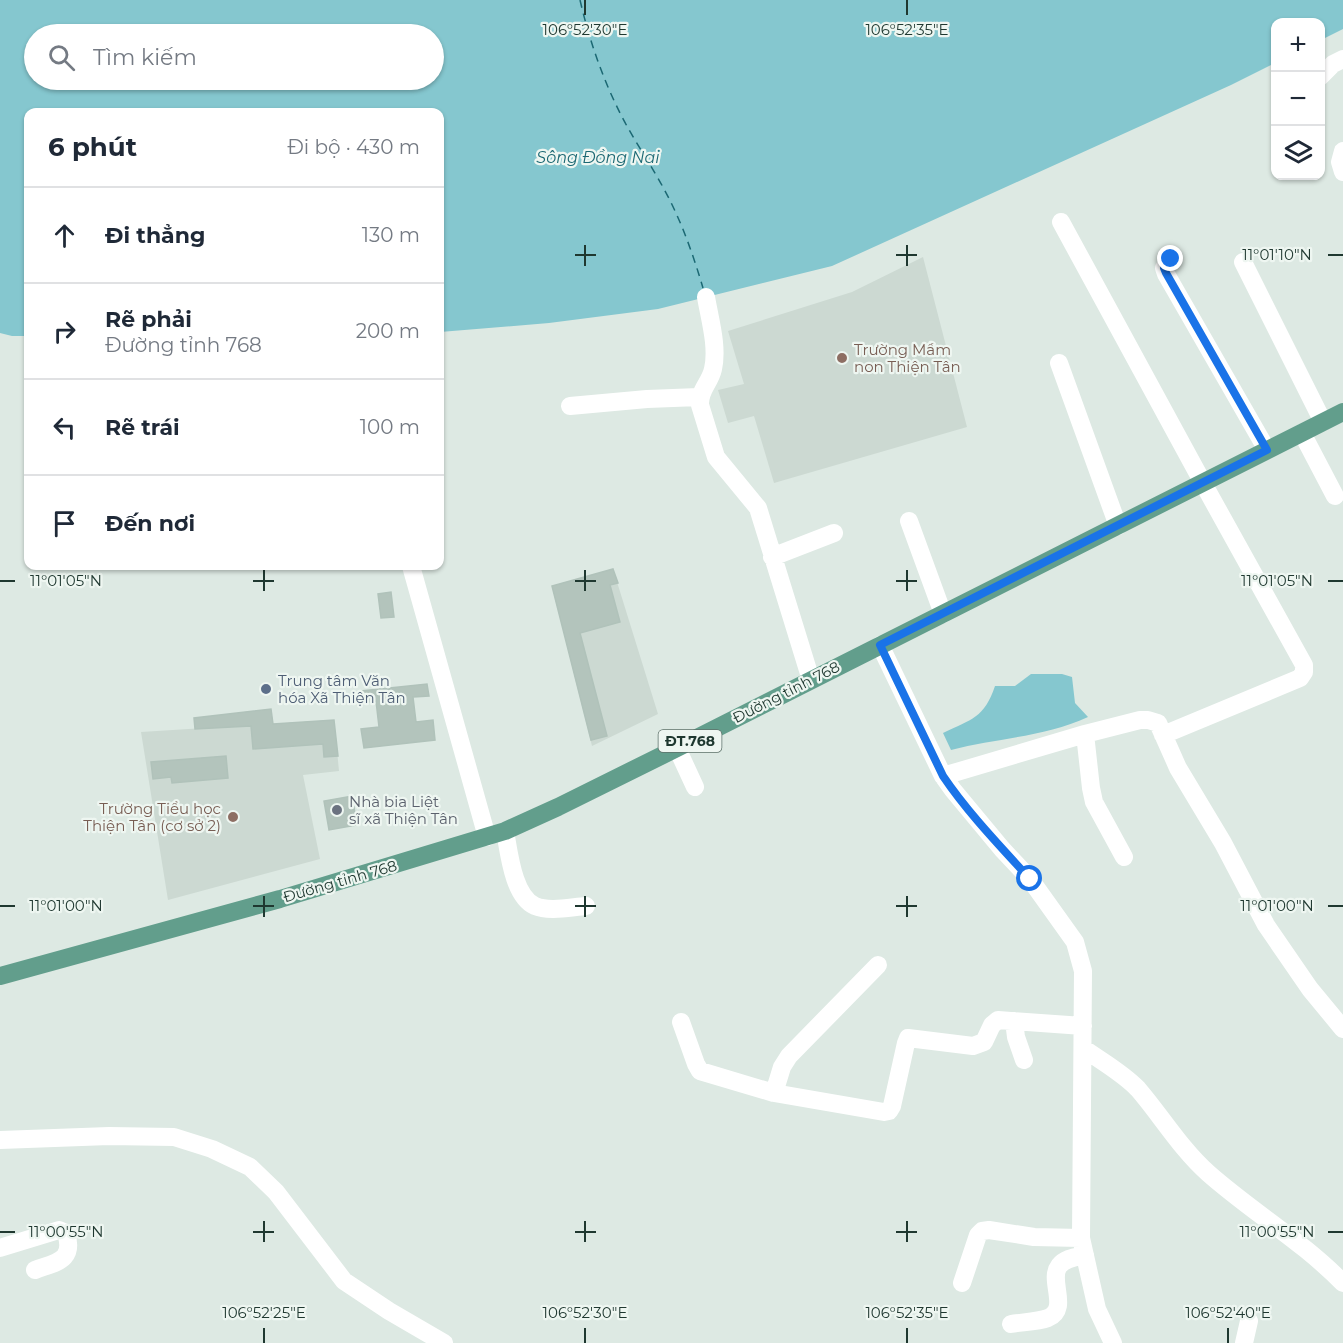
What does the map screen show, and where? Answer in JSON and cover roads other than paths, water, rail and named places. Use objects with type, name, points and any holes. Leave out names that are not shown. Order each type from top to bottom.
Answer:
[{"type":"main road","name":"Đường tỉnh 768","points":[[0,976],[268,902],[496,834],[558,807],[677,748],[1343,412]]},
{"type":"street","points":[[1325,72],[1333,64],[1343,59]]},
{"type":"street","points":[[1343,151],[1340,162],[1343,172]]},
{"type":"street","points":[[1061,222],[1304,665],[1304,672],[1300,678],[1163,735]]},
{"type":"street","points":[[1171,259],[1164,268],[1166,273],[1267,450]]},
{"type":"street","points":[[1243,262],[1323,422]]},
{"type":"street","points":[[706,297],[714,345],[713,368],[699,397],[716,457],[758,508],[811,680]]},
{"type":"street","points":[[1059,363],[1118,526]]},
{"type":"street","points":[[570,406],[699,397]]},
{"type":"street","points":[[1302,433],[1335,496]]},
{"type":"street","points":[[909,521],[943,614]]},
{"type":"street","points":[[772,557],[834,533]]},
{"type":"street","points":[[412,570],[496,834],[517,884],[524,897],[536,906],[552,908],[586,906]]},
{"type":"street","points":[[880,645],[943,776],[952,790],[1030,879],[1075,942],[1083,971],[1083,1246],[1097,1309],[1113,1343]]},
{"type":"street","points":[[943,776],[1085,734],[1148,720],[1158,723],[1178,768],[1223,843],[1266,926],[1298,973],[1343,1029]]},
{"type":"street","points":[[1085,734],[1094,802],[1124,857]]},
{"type":"street","points":[[677,748],[695,787]]},
{"type":"street","points":[[774,1093],[782,1067],[789,1056],[878,965]]},
{"type":"street","points":[[681,1022],[700,1071],[774,1093],[884,1112],[889,1111],[892,1106],[908,1038],[978,1046],[984,1042],[992,1025],[998,1020],[1083,1026]]},
{"type":"street","points":[[1014,1021],[1016,1037],[1024,1060]]},
{"type":"street","points":[[1083,1048],[1137,1088],[1187,1151],[1208,1173],[1286,1233],[1330,1269],[1343,1283]]},
{"type":"street","points":[[0,1140],[109,1136],[174,1137],[212,1149],[250,1167],[276,1192],[344,1281],[388,1311],[444,1343]]},
{"type":"street","points":[[0,1248],[59,1230],[66,1233],[70,1245],[63,1259],[34,1270]]},
{"type":"street","points":[[962,1283],[978,1235],[982,1231],[989,1230],[1083,1246]]},
{"type":"street","points":[[1011,1324],[1049,1318],[1056,1312],[1059,1302],[1056,1275],[1058,1266],[1083,1246]]},
{"type":"street","points":[[1244,1343],[1249,1321]]},
{"type":"water","name":"Sông Đồng Nai","points":[[0,0],[1343,0],[1343,29],[1325,38],[1325,18],[1271,18],[1271,65],[832,266],[658,309],[549,323],[444,332],[444,108],[24,108],[24,336],[0,333]]},
{"type":"water","points":[[1031,674],[1062,674],[1072,677],[1075,703],[1088,717],[1055,729],[951,750],[943,733],[976,716],[986,705],[995,686],[1015,686]]},
{"type":"place","name":"Trường Mầm non Thiện Tân","points":[[842,358]]},
{"type":"place","name":"Trung tâm Văn hóa Xã Thiện Tân","points":[[266,689]]},
{"type":"place","name":"Nhà bia Liệt sĩ xã Thiện Tân","points":[[337,810]]},
{"type":"place","name":"Trường Tiểu học Thiện Tân (cơ sở 2)","points":[[233,817]]}]
